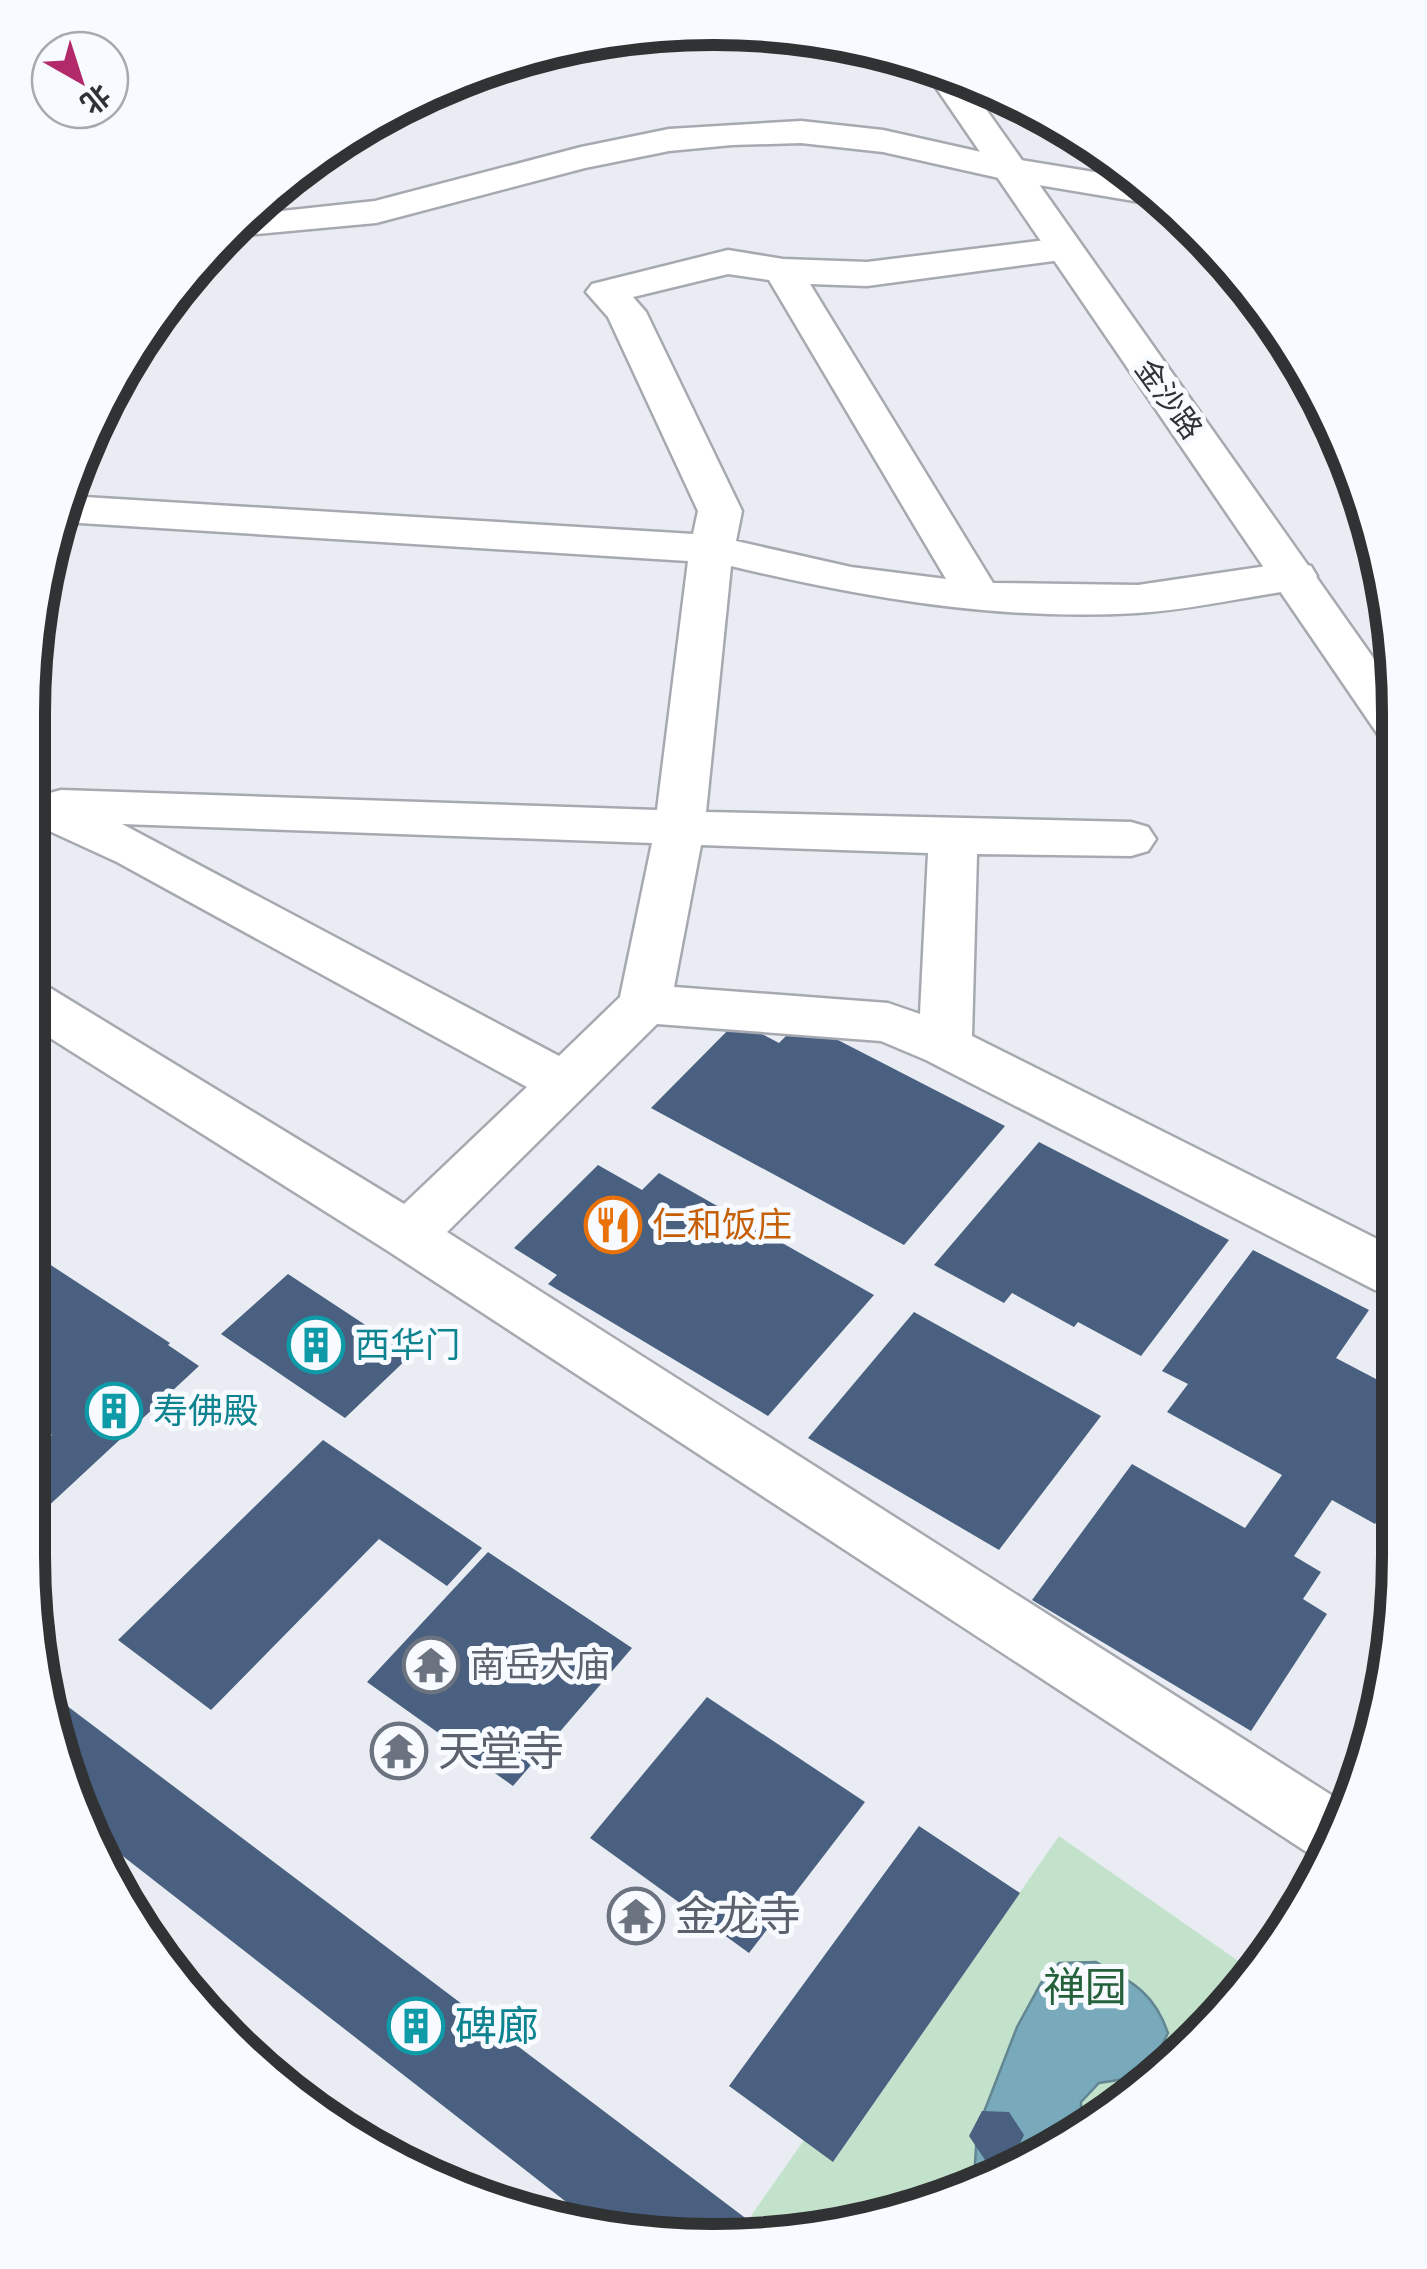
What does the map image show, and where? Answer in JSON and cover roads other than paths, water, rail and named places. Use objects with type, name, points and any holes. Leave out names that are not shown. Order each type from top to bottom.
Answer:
[{"type":"street","name":"金沙路","points":[[955,90],[1062,250],[1382,704]]},
{"type":"street","points":[[258,225],[376,212],[581,158],[669,140],[732,134],[801,132],[883,141],[1008,169],[1127,189]]},
{"type":"street","points":[[408,1235],[646,1004],[680,826],[709,565],[720,511],[626,312],[606,292],[728,262],[782,272],[867,274],[1062,250]]},
{"type":"street","points":[[782,272],[979,597]]},
{"type":"street","points":[[77,510],[715,549],[850,581],[979,597],[1138,599],[1295,576]]},
{"type":"street","points":[[45,805],[953,837],[1131,839]]},
{"type":"street","points":[[45,810],[135,850],[564,1083]]},
{"type":"street","points":[[945,1046],[953,837]]},
{"type":"street","points":[[646,1004],[888,1022],[945,1046],[1382,1267]]},
{"type":"street","points":[[45,1010],[408,1235],[1323,1828]]},
{"type":"water","points":[[1096,1962],[1131,1982],[1156,2007],[1168,2033],[1150,2061],[1125,2079],[1099,2083],[1081,2102],[1081,2113],[975,2170],[977,2130],[1017,2027],[1041,1983],[1059,1963]]},
{"type":"place","name":"仁和饭庄","points":[[613,1225]]},
{"type":"place","name":"西华门","points":[[316,1345]]},
{"type":"place","name":"寿佛殿","points":[[114,1411]]},
{"type":"place","name":"南岳大庙","points":[[431,1665]]},
{"type":"place","name":"天堂寺","points":[[399,1751]]},
{"type":"place","name":"金龙寺","points":[[636,1916]]},
{"type":"place","name":"碑廊","points":[[416,2026]]},
{"type":"park label","name":"禅园","points":[[1085,1987]]}]
